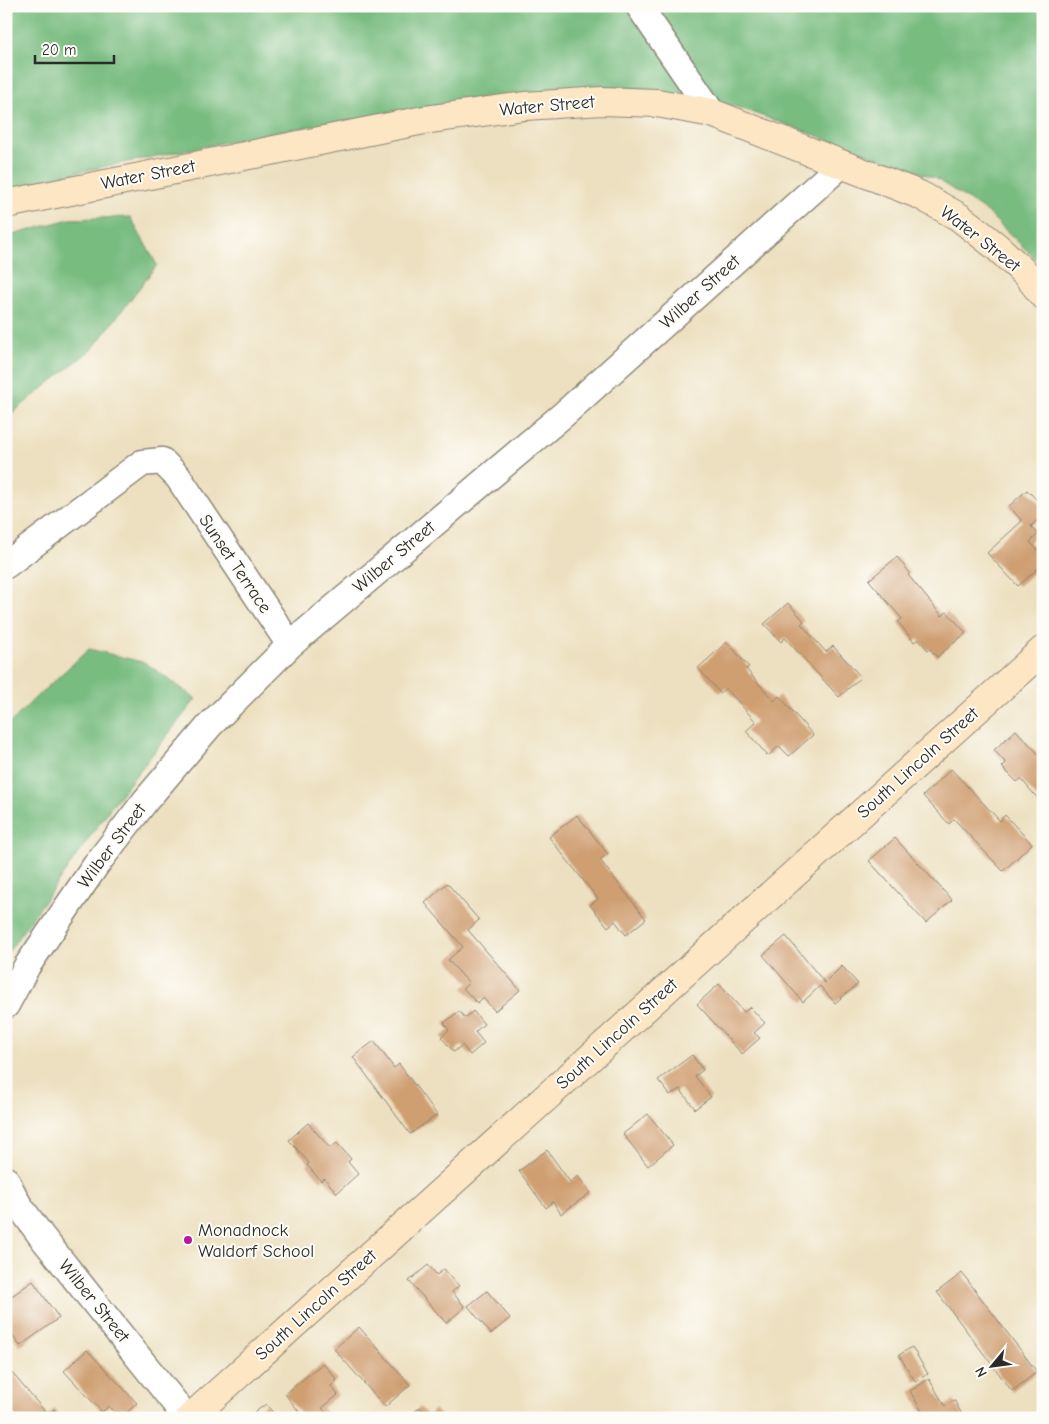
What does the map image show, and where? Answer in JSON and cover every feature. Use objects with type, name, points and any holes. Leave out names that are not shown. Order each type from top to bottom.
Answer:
[{"type":"street","points":[[639,6],[712,113]]},
{"type":"street","name":"Water Street","points":[[6,204],[424,120],[469,113],[525,106],[602,101],[657,103],[712,113],[920,195],[959,218],[1028,276],[1043,295]]},
{"type":"street","name":"Wilber Street","points":[[6,1004],[27,966],[91,872],[146,800],[210,725],[290,645],[564,414],[842,164]]},
{"type":"street","name":"Sunset Terrace","points":[[6,565],[142,463],[162,461],[181,482],[290,645]]},
{"type":"street","name":"South Lincoln Street","points":[[189,1418],[1043,650]]},
{"type":"street","name":"Wilber Street","points":[[6,1180],[18,1204],[42,1237],[189,1418]]},
{"type":"green space","points":[[6,6],[1043,6],[1043,266],[987,212],[935,178],[737,107],[632,88],[535,92],[280,131],[74,173],[6,190]]},
{"type":"green space","points":[[130,217],[157,265],[93,348],[6,418],[6,237],[69,219]]},
{"type":"green space","points":[[89,649],[146,663],[196,699],[114,803],[6,955],[6,727]]},
{"type":"building","points":[[1027,490],[1043,506],[1043,515],[1031,526],[1038,534],[1030,542],[1043,556],[1043,564],[1018,586],[987,553],[1022,521],[1009,506]]},
{"type":"building","points":[[897,557],[910,573],[908,575],[942,616],[947,612],[966,633],[937,657],[918,639],[914,642],[898,622],[902,619],[869,580]]},
{"type":"building","points":[[788,603],[804,621],[801,624],[826,652],[833,646],[861,677],[839,697],[785,638],[781,642],[764,624]]},
{"type":"building","points":[[727,642],[749,667],[746,669],[774,701],[779,696],[813,735],[789,756],[779,746],[768,756],[746,731],[756,722],[726,688],[720,693],[698,668]]},
{"type":"building","points":[[1016,730],[1043,759],[1043,798],[1040,801],[1021,779],[1017,782],[1002,767],[1006,763],[994,750]]},
{"type":"building","points":[[951,769],[1000,821],[1005,815],[1032,844],[1003,871],[954,819],[949,824],[923,796]]},
{"type":"building","points":[[577,815],[608,854],[600,860],[646,919],[626,935],[615,921],[608,927],[590,905],[598,899],[549,837]]},
{"type":"building","points":[[895,838],[952,900],[926,923],[869,861]]},
{"type":"building","points":[[447,883],[479,920],[468,930],[520,990],[495,1011],[483,998],[477,1003],[463,988],[469,983],[448,960],[463,947],[425,903]]},
{"type":"building","points":[[786,936],[825,983],[842,966],[858,984],[835,1003],[820,986],[803,1002],[763,955]]},
{"type":"building","points":[[719,984],[744,1012],[750,1007],[765,1023],[754,1033],[760,1038],[742,1054],[697,1004]]},
{"type":"building","points":[[459,1011],[465,1018],[473,1011],[484,1024],[475,1032],[484,1043],[470,1055],[462,1045],[454,1052],[441,1037],[449,1030],[444,1023]]},
{"type":"building","points":[[374,1041],[394,1068],[399,1064],[437,1115],[410,1134],[353,1057]]},
{"type":"building","points":[[692,1055],[703,1070],[695,1076],[711,1097],[695,1109],[680,1089],[670,1095],[658,1080]]},
{"type":"building","points":[[648,1114],[673,1145],[648,1166],[623,1134]]},
{"type":"building","points":[[308,1123],[330,1148],[337,1143],[351,1159],[348,1162],[358,1174],[337,1193],[324,1178],[321,1181],[307,1165],[309,1163],[289,1140]]},
{"type":"building","points":[[547,1150],[570,1182],[578,1176],[590,1193],[561,1214],[553,1202],[546,1208],[519,1171]]},
{"type":"building","points":[[428,1265],[437,1275],[444,1269],[459,1286],[452,1292],[465,1307],[446,1323],[409,1281]]},
{"type":"building","points":[[962,1273],[1037,1372],[1012,1391],[937,1292]]},
{"type":"building","points":[[33,1281],[59,1318],[20,1346],[6,1326],[6,1317],[10,1314],[6,1309],[6,1300]]},
{"type":"building","points":[[487,1291],[510,1318],[491,1334],[468,1306]]},
{"type":"building","points":[[359,1327],[410,1385],[385,1407],[334,1349]]},
{"type":"building","points":[[912,1347],[928,1374],[915,1381],[899,1355]]},
{"type":"building","points":[[87,1350],[137,1403],[121,1418],[109,1406],[102,1412],[64,1371]]},
{"type":"building","points":[[323,1363],[337,1380],[331,1386],[338,1395],[322,1408],[331,1418],[304,1418],[285,1394]]},
{"type":"building","points":[[12,1373],[48,1415],[54,1409],[61,1418],[16,1418],[6,1406],[6,1378]]},
{"type":"building","points":[[929,1379],[945,1406],[954,1400],[964,1418],[926,1418],[910,1391]]},
{"type":"building","points":[[266,1404],[277,1418],[247,1418]]},
{"type":"building","points":[[420,1407],[428,1416],[434,1409],[442,1418],[408,1418]]},
{"type":"place","name":"Monadnock Waldorf School","points":[[188,1240]]}]
